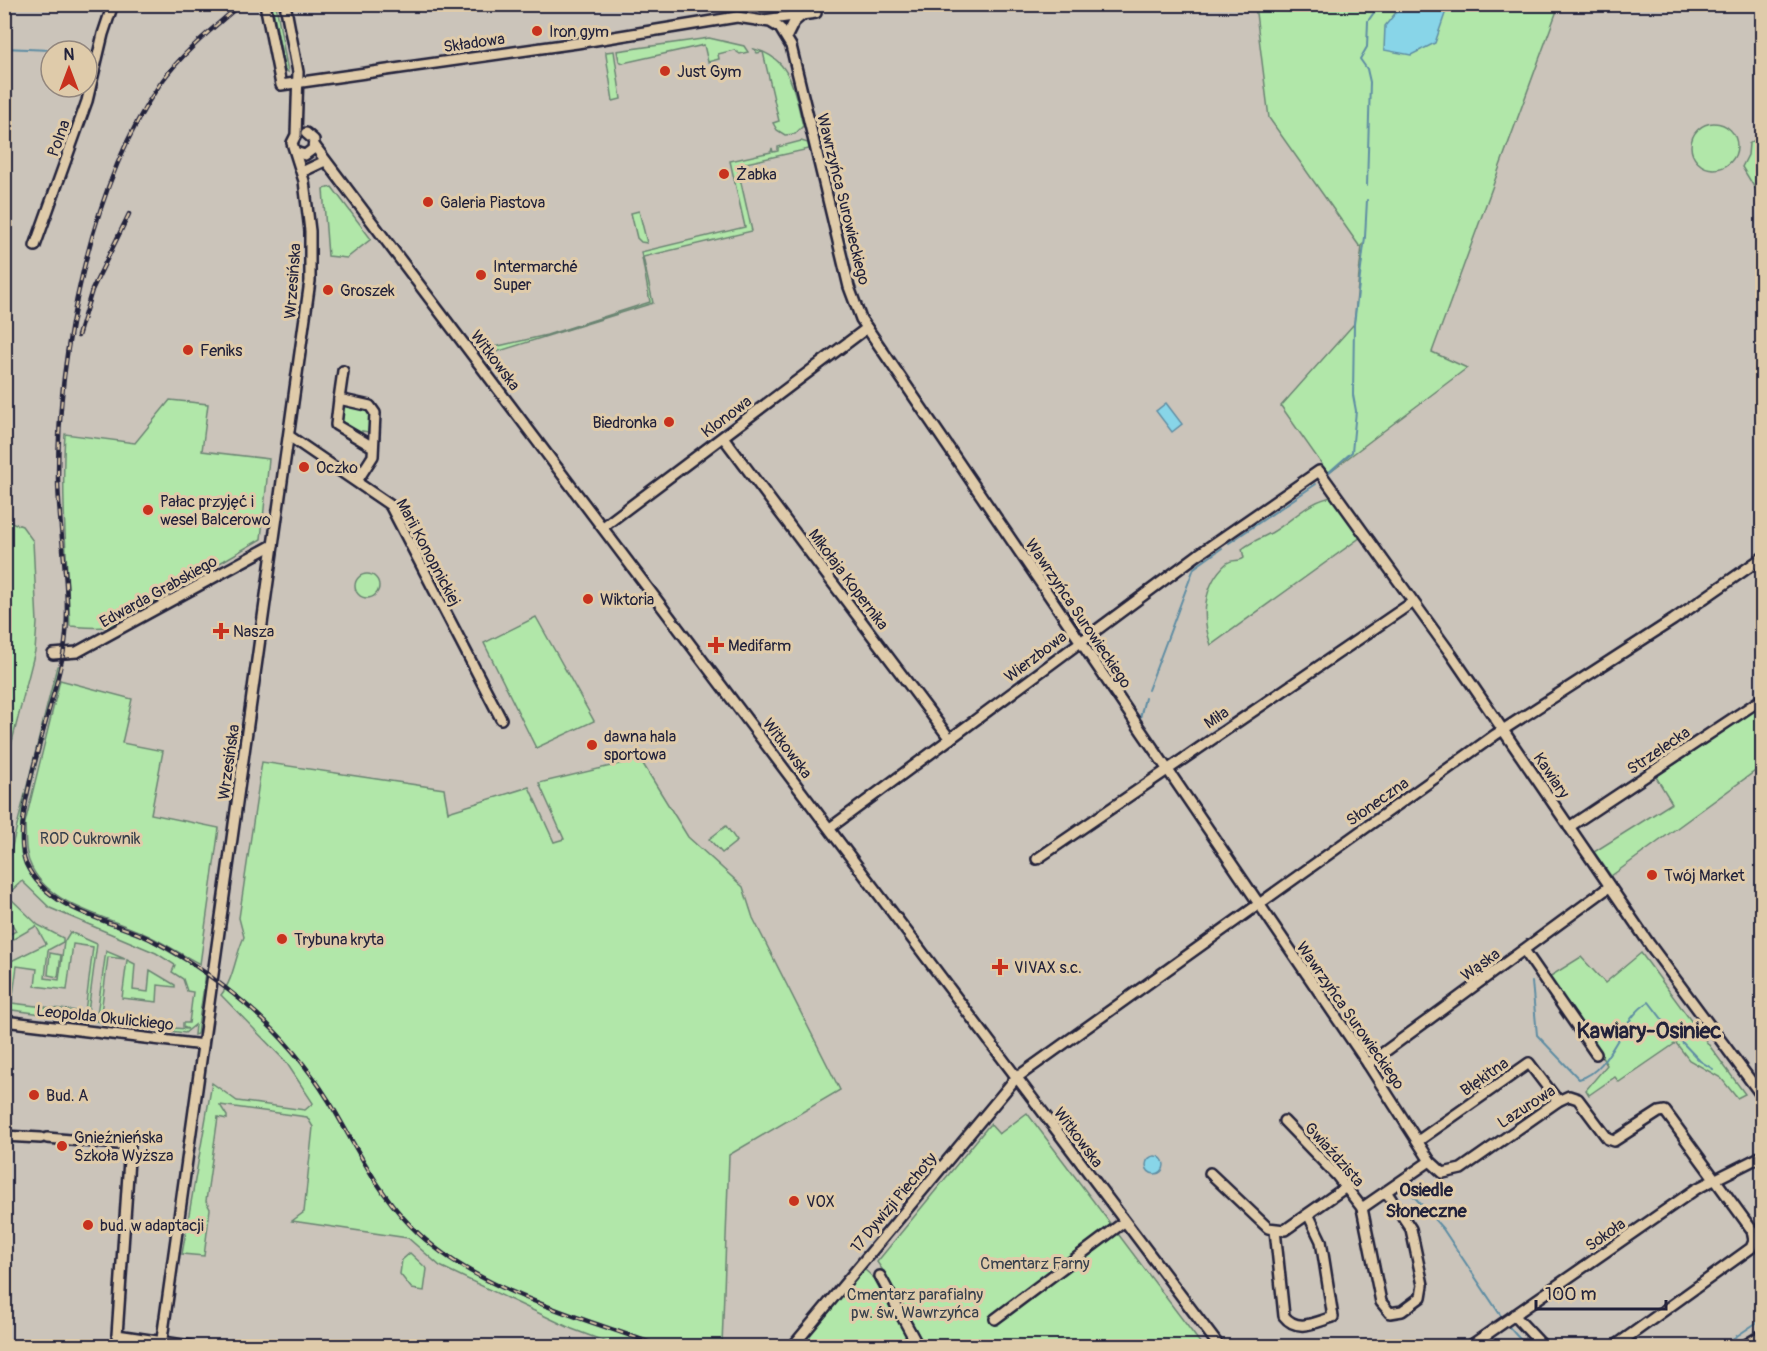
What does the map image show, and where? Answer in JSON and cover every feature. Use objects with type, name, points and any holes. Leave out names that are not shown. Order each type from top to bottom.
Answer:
[{"type":"street","name":"Polna","points":[[35,246],[84,111],[103,34],[113,4]]},
{"type":"street","points":[[265,4],[281,85],[299,83]]},
{"type":"street","points":[[285,4],[299,83],[297,111],[301,134],[292,143],[303,154],[314,145]]},
{"type":"street","name":"Składowa","points":[[299,83],[577,43],[737,17],[760,20],[816,13]]},
{"type":"street","points":[[787,36],[794,22],[802,15]]},
{"type":"street","name":"Składowa","points":[[760,20],[780,28]]},
{"type":"street","name":"Wawrzyńca Surowieckiego","points":[[780,28],[787,36],[858,313],[1257,904],[1368,1064],[1430,1161],[1443,1173]]},
{"type":"street","name":"Witkowska","points":[[301,134],[311,135],[314,145],[1219,1347]]},
{"type":"street","name":"Witkowska","points":[[303,154],[333,168]]},
{"type":"street","name":"Wrzesińska","points":[[161,1344],[310,281],[310,231],[303,154]]},
{"type":"street","points":[[305,176],[322,162]]},
{"type":"street","name":"Klonowa","points":[[603,527],[867,328]]},
{"type":"street","points":[[343,371],[336,425],[373,447]]},
{"type":"street","points":[[339,399],[370,406],[375,413],[373,456],[357,480]]},
{"type":"street","name":"Marii Konopnickiej","points":[[289,436],[357,480],[390,505],[501,719]]},
{"type":"street","name":"Mikołaja Kopernika","points":[[723,437],[950,739]]},
{"type":"street","name":"Wierzbowa","points":[[830,828],[1080,641],[1319,471]]},
{"type":"street","name":"Kawiary","points":[[1319,471],[1503,730],[1609,887],[1761,1091]]},
{"type":"street","name":"Edwarda Grabskiego","points":[[53,654],[77,652],[273,545]]},
{"type":"street","name":"Słoneczna","points":[[1016,1078],[1503,730],[1673,620],[1762,558]]},
{"type":"street","name":"Miła","points":[[1037,859],[1413,602]]},
{"type":"street","name":"Strzelecka","points":[[1569,827],[1762,699]]},
{"type":"street","name":"Wąska","points":[[1368,1064],[1609,887]]},
{"type":"street","points":[[1524,950],[1596,1054]]},
{"type":"street","name":"Leopolda Okulickiego","points":[[4,1021],[203,1045]]},
{"type":"street","name":"Błękitna","points":[[1418,1141],[1528,1063],[1558,1101]]},
{"type":"street","name":"17 Dywizji Piechoty","points":[[793,1347],[1016,1078]]},
{"type":"street","name":"Lazurowa","points":[[1443,1173],[1461,1169],[1558,1101],[1569,1096],[1578,1098],[1608,1139],[1614,1141],[1659,1112],[1665,1111],[1715,1179]]},
{"type":"street","name":"Gwiaździsta","points":[[1284,1121],[1346,1187],[1362,1208],[1381,1302],[1390,1312],[1402,1311],[1421,1297],[1422,1285],[1411,1229],[1388,1192]]},
{"type":"street","points":[[4,1136],[130,1144],[117,1335],[190,1347]]},
{"type":"street","name":"Sokoła","points":[[1470,1347],[1696,1189],[1762,1156]]},
{"type":"street","name":"Gwiaździsta","points":[[1362,1208],[1430,1161]]},
{"type":"street","points":[[1210,1173],[1268,1228],[1275,1230],[1285,1230],[1346,1187]]},
{"type":"street","points":[[1615,1347],[1751,1248],[1754,1241],[1752,1230],[1715,1179]]},
{"type":"street","points":[[1275,1230],[1284,1316],[1292,1324],[1301,1327],[1333,1317],[1321,1241],[1308,1214]]},
{"type":"street","points":[[995,1319],[1124,1222]]},
{"type":"street","points":[[880,1276],[918,1347]]},
{"type":"street","points":[[1514,1315],[1543,1347]]},
{"type":"street","points":[[1744,1347],[1762,1335]]},
{"type":"green space","points":[[272,5],[276,5],[288,72],[285,70]]},
{"type":"green space","points":[[1255,5],[1559,5],[1432,352],[1467,368],[1328,473],[1281,406],[1354,324],[1362,245],[1360,247],[1269,118]]},
{"type":"green space","points":[[709,38],[744,46],[748,52],[740,54],[734,50],[718,54],[719,59],[708,62],[704,45],[623,63],[619,61],[617,51]]},
{"type":"green space","points":[[614,51],[621,99],[613,101],[606,52]]},
{"type":"green space","points":[[763,52],[777,60],[790,79],[803,126],[795,134],[785,135],[777,130],[773,123],[779,121]]},
{"type":"green space","points":[[1714,123],[1730,130],[1737,146],[1730,162],[1714,169],[1698,162],[1691,146],[1698,130]]},
{"type":"green space","points":[[1762,135],[1762,200],[1742,167],[1748,155],[1749,144]]},
{"type":"green space","points":[[801,141],[808,143],[809,149],[737,165],[752,231],[643,257],[653,303],[490,354],[488,352],[494,347],[547,335],[650,302],[641,252],[745,227],[730,161],[771,152],[772,148],[773,152],[778,151],[778,147]]},
{"type":"green space","points":[[332,187],[371,239],[347,258],[328,256],[323,189]]},
{"type":"green space","points":[[639,211],[647,243],[637,238],[631,213]]},
{"type":"green space","points":[[170,400],[208,404],[202,451],[269,459],[261,539],[134,613],[125,612],[121,619],[110,626],[94,628],[70,626],[64,506],[65,434],[135,443]]},
{"type":"green space","points":[[342,404],[367,410],[370,416],[368,432],[362,431],[362,433],[340,422]]},
{"type":"green space","points":[[1334,497],[1361,537],[1211,645],[1206,623],[1206,601],[1219,571],[1227,563],[1244,558],[1242,549],[1245,547],[1271,533],[1309,506]]},
{"type":"green space","points":[[5,520],[22,526],[33,541],[37,623],[35,651],[5,769]]},
{"type":"green space","points":[[367,574],[376,577],[379,586],[376,595],[367,598],[358,595],[355,586],[358,577]]},
{"type":"green space","points":[[536,617],[594,721],[536,748],[484,643]]},
{"type":"green space","points":[[61,665],[21,825],[21,848],[29,869],[41,886],[61,901],[146,938],[206,973],[197,1034],[194,1035],[195,1025],[185,1033],[96,1021],[106,951],[125,959],[108,957],[101,1013],[173,1024],[173,1028],[188,1029],[183,1027],[183,1023],[189,1023],[193,992],[187,991],[183,979],[172,972],[175,965],[156,953],[50,908],[22,881],[7,895],[38,925],[63,938],[63,942],[48,950],[45,978],[59,980],[64,942],[70,932],[97,944],[87,1020],[5,1009],[5,964],[46,944],[36,926],[5,944],[5,937],[16,931],[5,912],[9,910],[5,902],[5,874],[57,666]],"holes":[[[73,944],[93,947],[85,1012],[12,1003],[17,966],[37,969],[35,986],[67,990]]]},
{"type":"green space","name":"ROD Cukrownik","points":[[60,680],[132,699],[122,743],[163,751],[151,814],[219,828],[200,964],[136,930],[69,903],[42,882],[29,862],[25,823]]},
{"type":"green space","points":[[1762,705],[1762,766],[1611,876],[1594,852],[1672,803],[1656,777]]},
{"type":"green space","points":[[640,759],[688,837],[743,887],[753,918],[840,1090],[729,1155],[722,1346],[617,1346],[572,1329],[440,1266],[408,1238],[292,1221],[304,1212],[313,1127],[307,1117],[220,1105],[227,1119],[218,1117],[206,1201],[210,1209],[204,1256],[182,1254],[212,1083],[237,1101],[305,1110],[313,1103],[286,1062],[221,995],[229,982],[244,937],[239,918],[262,762],[444,789],[448,812],[529,787],[554,842],[564,839],[539,783]]},
{"type":"green space","points":[[726,826],[737,841],[722,853],[709,839]]},
{"type":"green space","points":[[50,953],[61,955],[58,977],[48,975]]},
{"type":"green space","points":[[1641,953],[1745,1094],[1737,1098],[1721,1078],[1689,1060],[1676,1043],[1619,1082],[1615,1077],[1589,1095],[1586,1090],[1607,1065],[1549,977],[1581,957],[1605,983]]},
{"type":"green space","points":[[127,960],[135,964],[133,990],[148,992],[150,970],[175,987],[158,985],[157,1002],[122,998]]},
{"type":"green space","name":"Cmentarz Farny","points":[[1027,1113],[1201,1344],[1197,1346],[799,1346],[864,1269],[875,1279],[884,1272],[877,1262],[990,1124],[999,1134]]},
{"type":"green space","points":[[410,1253],[427,1269],[424,1291],[412,1289],[400,1274],[402,1260]]},
{"type":"water","points":[[1402,5],[1448,5],[1435,43],[1411,55],[1384,50],[1385,26]]},
{"type":"water","points":[[1166,403],[1182,424],[1172,432],[1156,411]]},
{"type":"water","points":[[1151,1156],[1159,1156],[1164,1161],[1162,1172],[1151,1174],[1146,1169],[1146,1161]]},
{"type":"waterway","points":[[1367,186],[1370,82],[1367,69],[1360,59],[1367,47],[1368,21],[1380,4]]},
{"type":"waterway","points":[[4,48],[39,50]]},
{"type":"waterway","points":[[1328,473],[1352,452],[1356,411],[1353,395],[1354,324],[1365,237],[1367,200]]},
{"type":"waterway","points":[[1229,543],[1316,484]]},
{"type":"waterway","points":[[1148,690],[1194,568],[1222,548]]},
{"type":"waterway","points":[[1140,718],[1145,698]]},
{"type":"waterway","points":[[1532,982],[1537,1035],[1579,1079],[1591,1074],[1600,1066],[1630,1020],[1649,1002],[1675,1036]]},
{"type":"waterway","points":[[1679,1039],[1700,1061],[1713,1069]]},
{"type":"waterway","points":[[1762,1169],[1762,1178]]},
{"type":"waterway","points":[[1762,1189],[1762,1206]]},
{"type":"waterway","points":[[1411,1193],[1443,1229],[1501,1316]]},
{"type":"waterway","points":[[1722,1346],[1759,1321]]},
{"type":"waterway","points":[[1509,1327],[1526,1346]]},
{"type":"railway","points":[[241,4],[198,42],[160,84],[136,125],[115,171],[97,221],[83,273],[64,378],[60,429],[58,477],[67,623],[61,666],[28,788],[22,844],[26,864],[36,880],[64,903],[80,912],[134,932],[169,949],[206,973],[254,1011],[282,1039],[318,1084],[387,1197],[410,1225],[435,1248],[494,1284],[560,1311],[659,1346]]},
{"type":"railway","points":[[78,336],[92,290],[129,214]]},
{"type":"place","name":"Iron gym","points":[[537,31]]},
{"type":"place","name":"Just Gym","points":[[665,71]]},
{"type":"place","name":"Żabka","points":[[724,174]]},
{"type":"place","name":"Galeria Piastova","points":[[428,202]]},
{"type":"place","name":"Intermarché Super","points":[[481,275]]},
{"type":"place","name":"Groszek","points":[[328,290]]},
{"type":"place","name":"Feniks","points":[[188,350]]},
{"type":"place","name":"Biedronka","points":[[669,422]]},
{"type":"place","name":"Oczko","points":[[304,467]]},
{"type":"place","name":"Pałac przyjęć i wesel Balcerowo","points":[[148,510]]},
{"type":"place","name":"Wiktoria","points":[[588,599]]},
{"type":"place","name":"Nasza","points":[[221,631]]},
{"type":"place","name":"Medifarm","points":[[716,645]]},
{"type":"place","name":"dawna hala sportowa","points":[[592,745]]},
{"type":"place","name":"Twój Market","points":[[1652,875]]},
{"type":"place","name":"Trybuna kryta","points":[[282,939]]},
{"type":"place","name":"VIVAX s.c.","points":[[1000,967]]},
{"type":"place","name":"Bud. A","points":[[34,1095]]},
{"type":"place","name":"Gnieźnieńska Szkoła Wyższa","points":[[62,1146]]},
{"type":"place","name":"VOX","points":[[794,1201]]},
{"type":"place","name":"bud. w adaptacji","points":[[88,1225]]},
{"type":"district","name":"Kawiary-Osiniec","points":[[1649,1030]]},
{"type":"district","name":"Osiedle Słoneczne","points":[[1426,1200]]},
{"type":"park label","name":"Cmentarz parafialny pw. św. Wawrzyńca","points":[[915,1303]]}]
